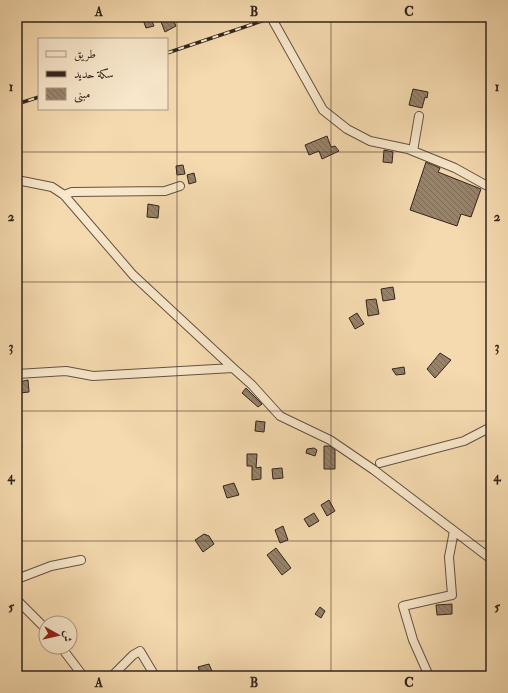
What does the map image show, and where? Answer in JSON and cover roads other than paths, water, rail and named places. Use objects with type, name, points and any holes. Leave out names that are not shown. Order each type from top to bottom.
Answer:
[{"type":"street","points":[[271,17],[323,110],[347,129],[370,141],[413,151],[455,168],[491,188]]},
{"type":"street","points":[[413,151],[419,116]]},
{"type":"street","points":[[17,180],[52,187],[64,195],[133,275],[252,385],[280,416],[330,440],[374,470],[491,559]]},
{"type":"street","points":[[64,195],[72,192],[164,191],[180,186]]},
{"type":"street","points":[[17,374],[66,371],[93,376],[233,368]]},
{"type":"street","points":[[380,463],[464,441],[491,428]]},
{"type":"street","points":[[429,676],[412,640],[403,606],[452,595],[449,557],[454,531]]},
{"type":"street","points":[[17,578],[51,566],[81,560]]},
{"type":"street","points":[[17,600],[38,621]]},
{"type":"street","points":[[112,676],[133,655],[140,652],[155,676]]},
{"type":"street","points":[[67,655],[83,676]]},
{"type":"railway","points":[[168,53],[274,17]]},
{"type":"railway","points":[[17,104],[38,97]]}]
